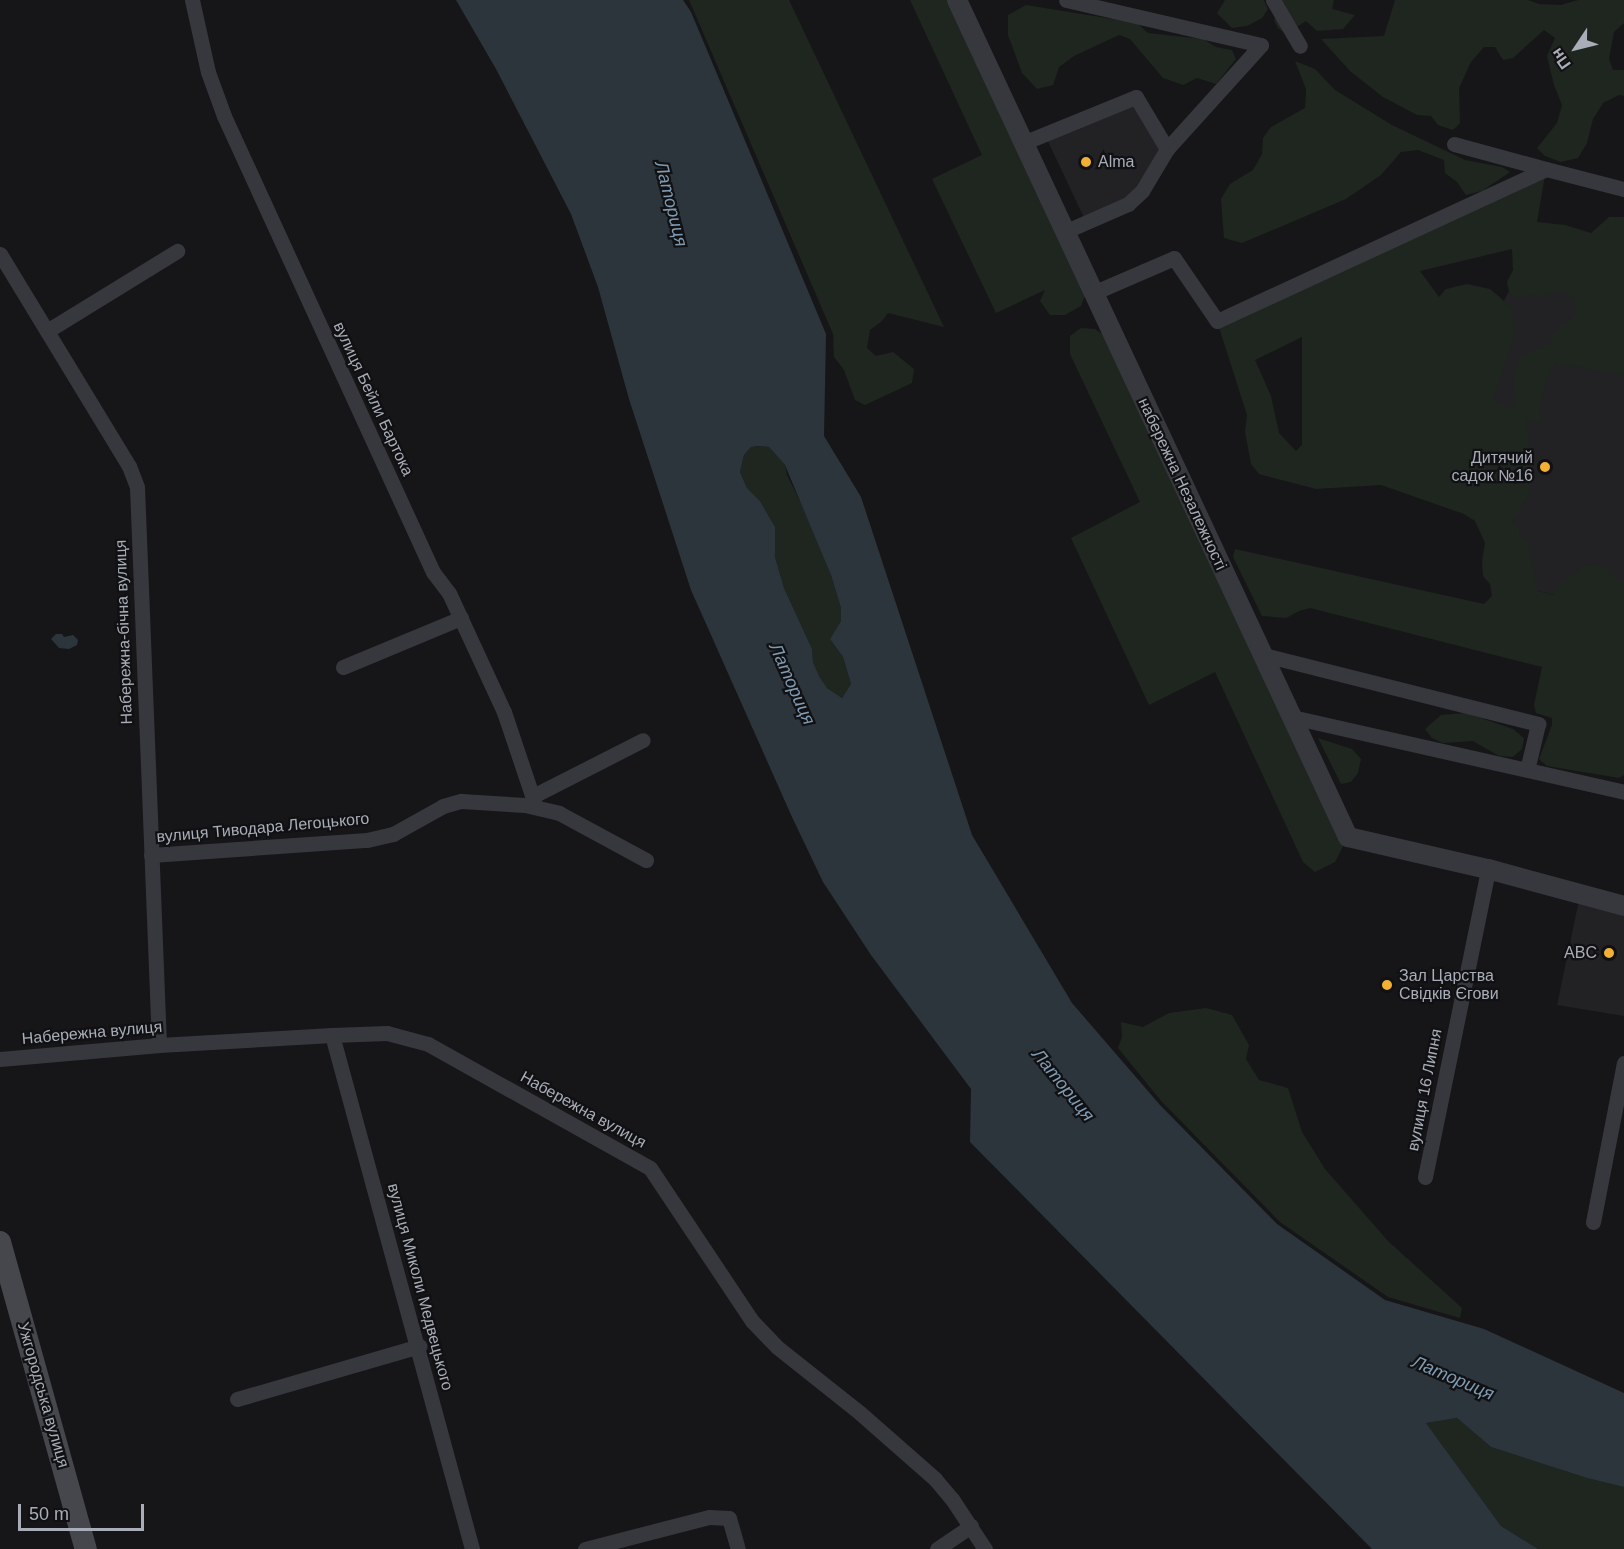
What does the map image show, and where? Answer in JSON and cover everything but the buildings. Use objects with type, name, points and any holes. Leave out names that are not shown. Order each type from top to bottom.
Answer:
[{"type":"main road","name":"Ужгородська вулиця","points":[[0,1242],[86,1549]]},
{"type":"street","name":"вулиця Бейли Бартока","points":[[192,0],[208,72],[224,116],[433,572],[449,593],[504,712],[535,801]]},
{"type":"street","name":"набережна Незалежності","points":[[957,0],[1348,837],[1488,869]]},
{"type":"street","points":[[1064,232],[1128,204],[1142,191],[1167,149],[1262,45],[1066,0]]},
{"type":"street","points":[[1273,0],[1300,46]]},
{"type":"street","points":[[1023,143],[1136,97],[1167,149]]},
{"type":"street","points":[[1454,144],[1624,189]]},
{"type":"street","points":[[1093,293],[1174,258],[1217,321],[1546,169]]},
{"type":"street","points":[[47,331],[177,251]]},
{"type":"street","name":"Набережна-бічна вулиця","points":[[0,254],[129,466],[137,487],[159,1045]]},
{"type":"street","points":[[343,667],[461,618]]},
{"type":"street","points":[[1264,655],[1538,724],[1527,770]]},
{"type":"street","points":[[1292,717],[1624,792]]},
{"type":"street","points":[[535,801],[643,740]]},
{"type":"street","name":"вулиця Тиводара Легоцького","points":[[150,855],[368,840],[393,834],[442,806],[461,801],[535,801],[646,860]]},
{"type":"street","points":[[1488,869],[1624,906]]},
{"type":"street","name":"вулиця 16 Липня","points":[[1425,1177],[1488,869]]},
{"type":"street","name":"Набережна вулиця","points":[[0,1059],[159,1045],[387,1033],[428,1044],[650,1168],[752,1321],[777,1347],[860,1413],[935,1479],[971,1526],[985,1549]]},
{"type":"street","name":"вулиця Миколи Медвецького","points":[[332,1035],[419,1346],[472,1549]]},
{"type":"street","points":[[1593,1222],[1624,1063]]},
{"type":"street","points":[[237,1399],[419,1346]]},
{"type":"street","points":[[585,1549],[709,1517],[729,1518],[738,1549]]},
{"type":"street","points":[[937,1549],[971,1526]]},
{"type":"shaded area","points":[[689,0],[789,0],[944,327],[888,313],[870,330],[867,348],[876,356],[893,352],[914,369],[912,383],[865,405],[855,400],[844,370],[834,357],[833,334]]},
{"type":"shaded area","points":[[910,0],[958,0],[1089,286],[1081,306],[1065,315],[1050,315],[1040,301],[1045,290],[996,313],[932,179],[982,155]]},
{"type":"shaded area","points":[[1225,0],[1264,0],[1268,9],[1262,18],[1247,26],[1232,28],[1217,13]]},
{"type":"shaded area","points":[[1282,0],[1334,0],[1332,9],[1355,15],[1343,29],[1317,31],[1306,21],[1286,34],[1278,28],[1274,20]]},
{"type":"shaded area","points":[[1395,0],[1528,0],[1539,4],[1561,5],[1578,0],[1624,0],[1624,23],[1614,32],[1609,59],[1613,70],[1624,70],[1624,96],[1619,95],[1603,103],[1593,119],[1587,143],[1578,158],[1561,162],[1545,156],[1537,148],[1557,123],[1562,105],[1547,56],[1555,38],[1544,30],[1513,58],[1503,60],[1495,47],[1484,47],[1471,62],[1459,88],[1460,123],[1453,130],[1438,125],[1431,116],[1417,115],[1383,97],[1350,71],[1321,39],[1384,36]]},
{"type":"shaded area","points":[[1026,5],[1137,23],[1148,33],[1203,39],[1216,47],[1232,50],[1236,59],[1216,84],[1197,78],[1183,85],[1163,78],[1130,39],[1119,35],[1074,56],[1059,67],[1053,85],[1037,89],[1022,73],[1008,35],[1008,15]]},
{"type":"shaded area","points":[[1295,61],[1315,69],[1335,90],[1392,125],[1465,160],[1502,167],[1510,172],[1482,191],[1466,195],[1457,182],[1445,173],[1444,160],[1418,150],[1401,152],[1381,175],[1346,199],[1242,243],[1224,238],[1221,199],[1230,184],[1253,170],[1262,154],[1263,138],[1271,127],[1305,108],[1306,89]]},
{"type":"shaded area","points":[[1136,97],[1167,149],[1142,191],[1086,222],[1045,135]]},
{"type":"shaded area","points":[[1546,169],[1537,222],[1565,225],[1591,233],[1609,217],[1624,217],[1624,375],[1556,363],[1547,377],[1539,411],[1541,420],[1536,423],[1526,419],[1533,473],[1529,494],[1512,521],[1528,547],[1538,591],[1554,595],[1558,585],[1583,567],[1596,565],[1607,569],[1612,576],[1624,582],[1624,775],[1619,778],[1547,766],[1539,759],[1552,725],[1552,718],[1536,713],[1534,705],[1542,667],[1310,608],[1286,618],[1262,616],[1233,557],[1235,549],[1484,604],[1492,596],[1490,584],[1483,576],[1482,561],[1485,543],[1475,521],[1464,514],[1381,485],[1316,489],[1259,474],[1251,464],[1245,432],[1247,415],[1217,321]],"holes":[[[1512,249],[1513,270],[1507,282],[1509,292],[1519,300],[1528,294],[1540,297],[1558,292],[1573,298],[1577,311],[1571,320],[1558,329],[1548,346],[1521,356],[1514,374],[1516,407],[1503,407],[1493,398],[1515,335],[1511,307],[1490,289],[1467,284],[1446,289],[1439,297],[1420,271]],[[1302,337],[1302,445],[1296,451],[1279,433],[1271,396],[1255,360]]]},
{"type":"shaded area","name":"Дитячий садок №16","points":[[1532,244],[1624,268],[1624,611],[1538,591],[1442,427]]},
{"type":"shaded area","points":[[1081,328],[1095,329],[1117,345],[1348,837],[1335,862],[1315,872],[1303,862],[1215,672],[1149,705],[1071,538],[1140,502],[1070,354],[1070,336]]},
{"type":"shaded area","points":[[751,447],[769,447],[785,465],[787,475],[813,527],[831,575],[841,608],[841,621],[830,639],[843,657],[851,684],[842,698],[827,688],[819,676],[813,662],[812,649],[784,588],[775,557],[775,527],[760,501],[747,488],[740,472],[744,455]]},
{"type":"shaded area","points":[[1466,713],[1513,729],[1524,738],[1522,749],[1513,757],[1499,756],[1473,741],[1443,743],[1432,738],[1425,729],[1441,715]]},
{"type":"shaded area","points":[[1318,738],[1352,749],[1361,759],[1358,773],[1351,782],[1341,784]]},
{"type":"shaded area","points":[[1579,900],[1624,913],[1624,1016],[1557,1005]]},
{"type":"shaded area","points":[[1206,1008],[1232,1015],[1249,1045],[1246,1059],[1259,1080],[1288,1088],[1302,1132],[1325,1169],[1388,1241],[1462,1308],[1460,1318],[1388,1297],[1280,1222],[1162,1102],[1118,1048],[1122,1037],[1121,1022],[1143,1027],[1169,1013]]},
{"type":"shaded area","points":[[1457,1418],[1491,1447],[1587,1478],[1624,1487],[1624,1549],[1538,1549],[1501,1526],[1426,1423]]},
{"type":"water","name":"Латориця","points":[[456,0],[683,0],[691,12],[826,334],[824,436],[861,497],[972,835],[1072,1003],[1160,1105],[1277,1224],[1385,1300],[1484,1329],[1624,1393],[1624,1487],[1587,1478],[1491,1447],[1457,1418],[1426,1423],[1501,1526],[1538,1549],[1372,1549],[970,1142],[971,1089],[871,955],[823,882],[691,590],[629,399],[598,287],[571,214],[496,69]],"holes":[[[751,447],[769,447],[785,465],[831,575],[841,608],[841,621],[830,639],[843,657],[851,684],[842,698],[827,688],[819,676],[813,662],[812,649],[784,588],[775,557],[775,527],[760,501],[747,488],[740,472],[744,455]]]},
{"type":"water","points":[[56,634],[62,634],[64,637],[73,635],[78,640],[77,645],[69,649],[59,648],[51,639]]},
{"type":"place","name":"Alma","points":[[1086,162]]},
{"type":"place","name":"Дитячий садок №16","points":[[1545,467]]},
{"type":"place","name":"ABC","points":[[1609,953]]},
{"type":"place","name":"Зал Царства Свідків Єгови","points":[[1387,985]]}]
